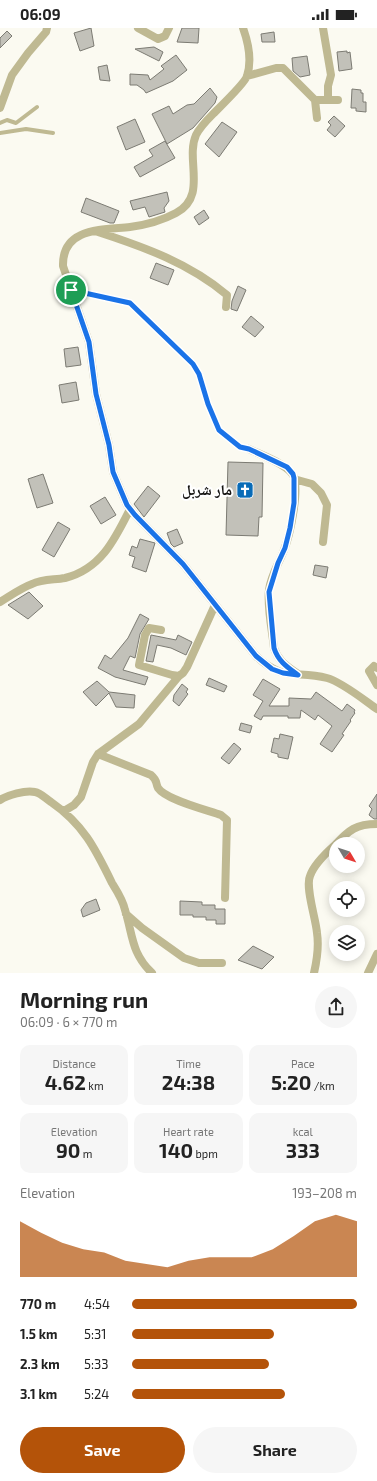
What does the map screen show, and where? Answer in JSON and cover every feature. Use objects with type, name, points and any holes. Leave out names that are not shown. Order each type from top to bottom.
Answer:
[{"type":"street","points":[[0,108],[12,75],[46,32],[47,28]]},
{"type":"street","points":[[138,28],[158,39],[166,36],[169,28]]},
{"type":"street","points":[[243,28],[249,48],[247,76]]},
{"type":"street","points":[[323,28],[331,75],[328,86],[328,100]]},
{"type":"street","points":[[317,118],[315,100],[283,68],[276,68],[247,76],[209,118],[197,134],[193,148],[193,189],[191,197],[183,208],[176,213],[130,227],[95,231],[80,235],[69,244],[64,252],[63,266],[89,342],[96,394],[109,445],[113,472],[130,509],[183,564],[263,663],[278,672],[316,676],[334,680],[377,709]]},
{"type":"street","points":[[315,100],[338,100]]},
{"type":"street","points":[[95,231],[153,251],[183,265],[211,282],[227,295],[226,307]]},
{"type":"street","points":[[249,449],[287,467],[293,474],[294,478],[294,503],[290,528],[285,548],[270,584],[269,599],[274,648],[276,654],[282,663],[298,675]]},
{"type":"street","points":[[294,478],[312,484],[321,493],[327,505],[323,542]]},
{"type":"street","points":[[0,602],[32,584],[65,578],[92,565],[102,557],[112,544],[130,509]]},
{"type":"street","points":[[64,811],[74,806],[81,797],[93,762],[98,754],[139,724],[183,673],[215,605]]},
{"type":"street","points":[[161,630],[149,628],[145,635],[139,665],[179,676]]},
{"type":"street","points":[[377,668],[374,666],[369,671],[377,685]]},
{"type":"street","points":[[98,754],[151,775],[156,780],[158,788],[171,798],[221,815],[227,820],[225,898]]},
{"type":"street","points":[[0,800],[17,794],[35,792],[64,811],[77,823],[87,835],[102,861],[123,904],[136,953],[142,963],[152,973]]},
{"type":"street","points":[[314,973],[317,961],[318,934],[308,886],[310,874],[329,850],[349,830],[360,825],[377,824]]},
{"type":"street","points":[[126,914],[142,928],[184,958],[199,963],[222,963]]},
{"type":"street","points":[[368,973],[377,954]]},
{"type":"lane","points":[[0,123],[7,120],[16,123],[37,107]]},
{"type":"lane","points":[[0,133],[26,129],[53,133]]},
{"type":"lane","points":[[71,290],[130,303],[193,364],[199,374],[208,404],[219,430],[240,447],[249,449]]},
{"type":"building","points":[[91,28],[94,46],[80,51],[74,33]]},
{"type":"building","points":[[182,28],[199,28],[198,43],[177,42]]},
{"type":"building","points":[[7,31],[12,36],[0,48],[0,38]]},
{"type":"building","points":[[274,32],[275,42],[262,42],[261,34]]},
{"type":"building","points":[[154,47],[163,52],[159,61],[135,49]]},
{"type":"building","points":[[347,51],[347,53],[350,52],[352,69],[339,71],[337,52]]},
{"type":"building","points":[[176,55],[187,70],[173,81],[146,93],[137,85],[130,85],[130,74],[148,75],[150,80],[164,69],[161,66]]},
{"type":"building","points":[[307,56],[310,75],[300,77],[293,71],[292,58]]},
{"type":"building","points":[[107,65],[110,81],[100,80],[98,67]]},
{"type":"building","points":[[210,88],[217,97],[215,103],[193,128],[167,144],[152,114],[169,106],[173,114],[187,105],[194,104]]},
{"type":"building","points":[[352,89],[361,90],[361,93],[363,93],[363,102],[366,102],[366,112],[356,111],[356,108],[351,108]]},
{"type":"building","points":[[334,116],[345,126],[335,137],[327,130],[331,125],[328,122]]},
{"type":"building","points":[[135,119],[145,142],[126,150],[117,127]]},
{"type":"building","points":[[222,122],[237,132],[219,157],[205,144]]},
{"type":"building","points":[[165,141],[175,158],[140,177],[134,167],[153,156],[149,150]]},
{"type":"building","points":[[167,192],[169,201],[164,208],[165,212],[149,217],[145,207],[133,210],[130,201]]},
{"type":"building","points":[[86,198],[119,211],[114,223],[110,223],[81,212]]},
{"type":"building","points":[[204,210],[209,218],[199,225],[194,217]]},
{"type":"building","points":[[156,263],[174,270],[168,285],[150,278]]},
{"type":"building","points":[[238,286],[246,290],[237,311],[231,309],[232,301]]},
{"type":"building","points":[[251,316],[264,327],[255,337],[242,327]]},
{"type":"building","points":[[78,347],[81,365],[66,367],[64,349]]},
{"type":"building","points":[[76,382],[79,400],[62,403],[59,385]]},
{"type":"building","name":"مار شربل","points":[[228,462],[263,463],[262,517],[259,517],[258,536],[226,535]]},
{"type":"building","points":[[43,474],[53,503],[37,508],[28,479]]},
{"type":"building","points":[[148,486],[160,496],[144,517],[134,504]]},
{"type":"building","points":[[105,497],[116,515],[101,524],[90,506]]},
{"type":"building","points":[[58,522],[70,529],[54,557],[42,550]]},
{"type":"building","points":[[177,529],[183,543],[174,547],[171,544],[167,533]]},
{"type":"building","points":[[140,539],[155,543],[146,572],[132,567],[135,557],[129,555],[132,546],[137,548]]},
{"type":"building","points":[[315,565],[328,567],[326,578],[313,575]]},
{"type":"building","points":[[29,592],[43,606],[28,619],[8,605]]},
{"type":"building","points":[[140,614],[149,619],[140,634],[135,658],[130,656],[123,670],[148,677],[145,685],[115,677],[98,668],[105,655],[111,659],[128,638]]},
{"type":"building","points":[[151,635],[176,640],[178,635],[192,642],[186,655],[171,648],[157,645],[153,662],[146,661]]},
{"type":"building","points":[[209,678],[227,686],[224,692],[206,685]]},
{"type":"building","points":[[263,679],[280,689],[269,706],[289,706],[289,698],[311,699],[316,692],[342,711],[347,704],[355,710],[355,713],[350,720],[351,721],[342,734],[344,735],[332,752],[320,744],[332,726],[318,715],[315,720],[301,710],[300,718],[288,718],[288,716],[263,716],[261,720],[254,716],[263,701],[253,695]]},
{"type":"building","points":[[97,681],[109,692],[135,695],[134,708],[116,707],[109,693],[96,706],[83,692]]},
{"type":"building","points":[[182,684],[188,689],[186,692],[188,694],[179,706],[173,701],[174,695]]},
{"type":"building","points":[[241,723],[252,726],[250,733],[239,730]]},
{"type":"building","points":[[280,734],[293,737],[288,759],[278,757],[278,754],[271,752],[274,738],[279,739]]},
{"type":"building","points":[[234,743],[241,749],[229,764],[221,758]]},
{"type":"building","points":[[377,794],[377,819],[374,819],[369,815],[372,809],[369,806]]},
{"type":"building","points":[[96,899],[100,910],[83,917],[81,910],[86,903]]},
{"type":"building","points":[[180,901],[202,902],[202,905],[215,905],[215,909],[225,909],[225,924],[216,924],[216,920],[206,920],[206,917],[180,915]]},
{"type":"building","points":[[253,946],[274,957],[262,969],[238,960]]},
{"type":"place","name":"مار شربل","points":[[245,490]]},
{"type":"route","points":[[71,290],[130,303],[193,364],[199,374],[208,404],[219,430],[240,447],[249,449],[287,467],[293,474],[295,494],[290,528],[285,548],[270,584],[269,599],[274,648],[276,654],[282,663],[298,675],[283,673],[272,669],[263,663],[183,564],[127,505],[113,472],[109,445],[96,394],[89,342],[71,290]]}]
